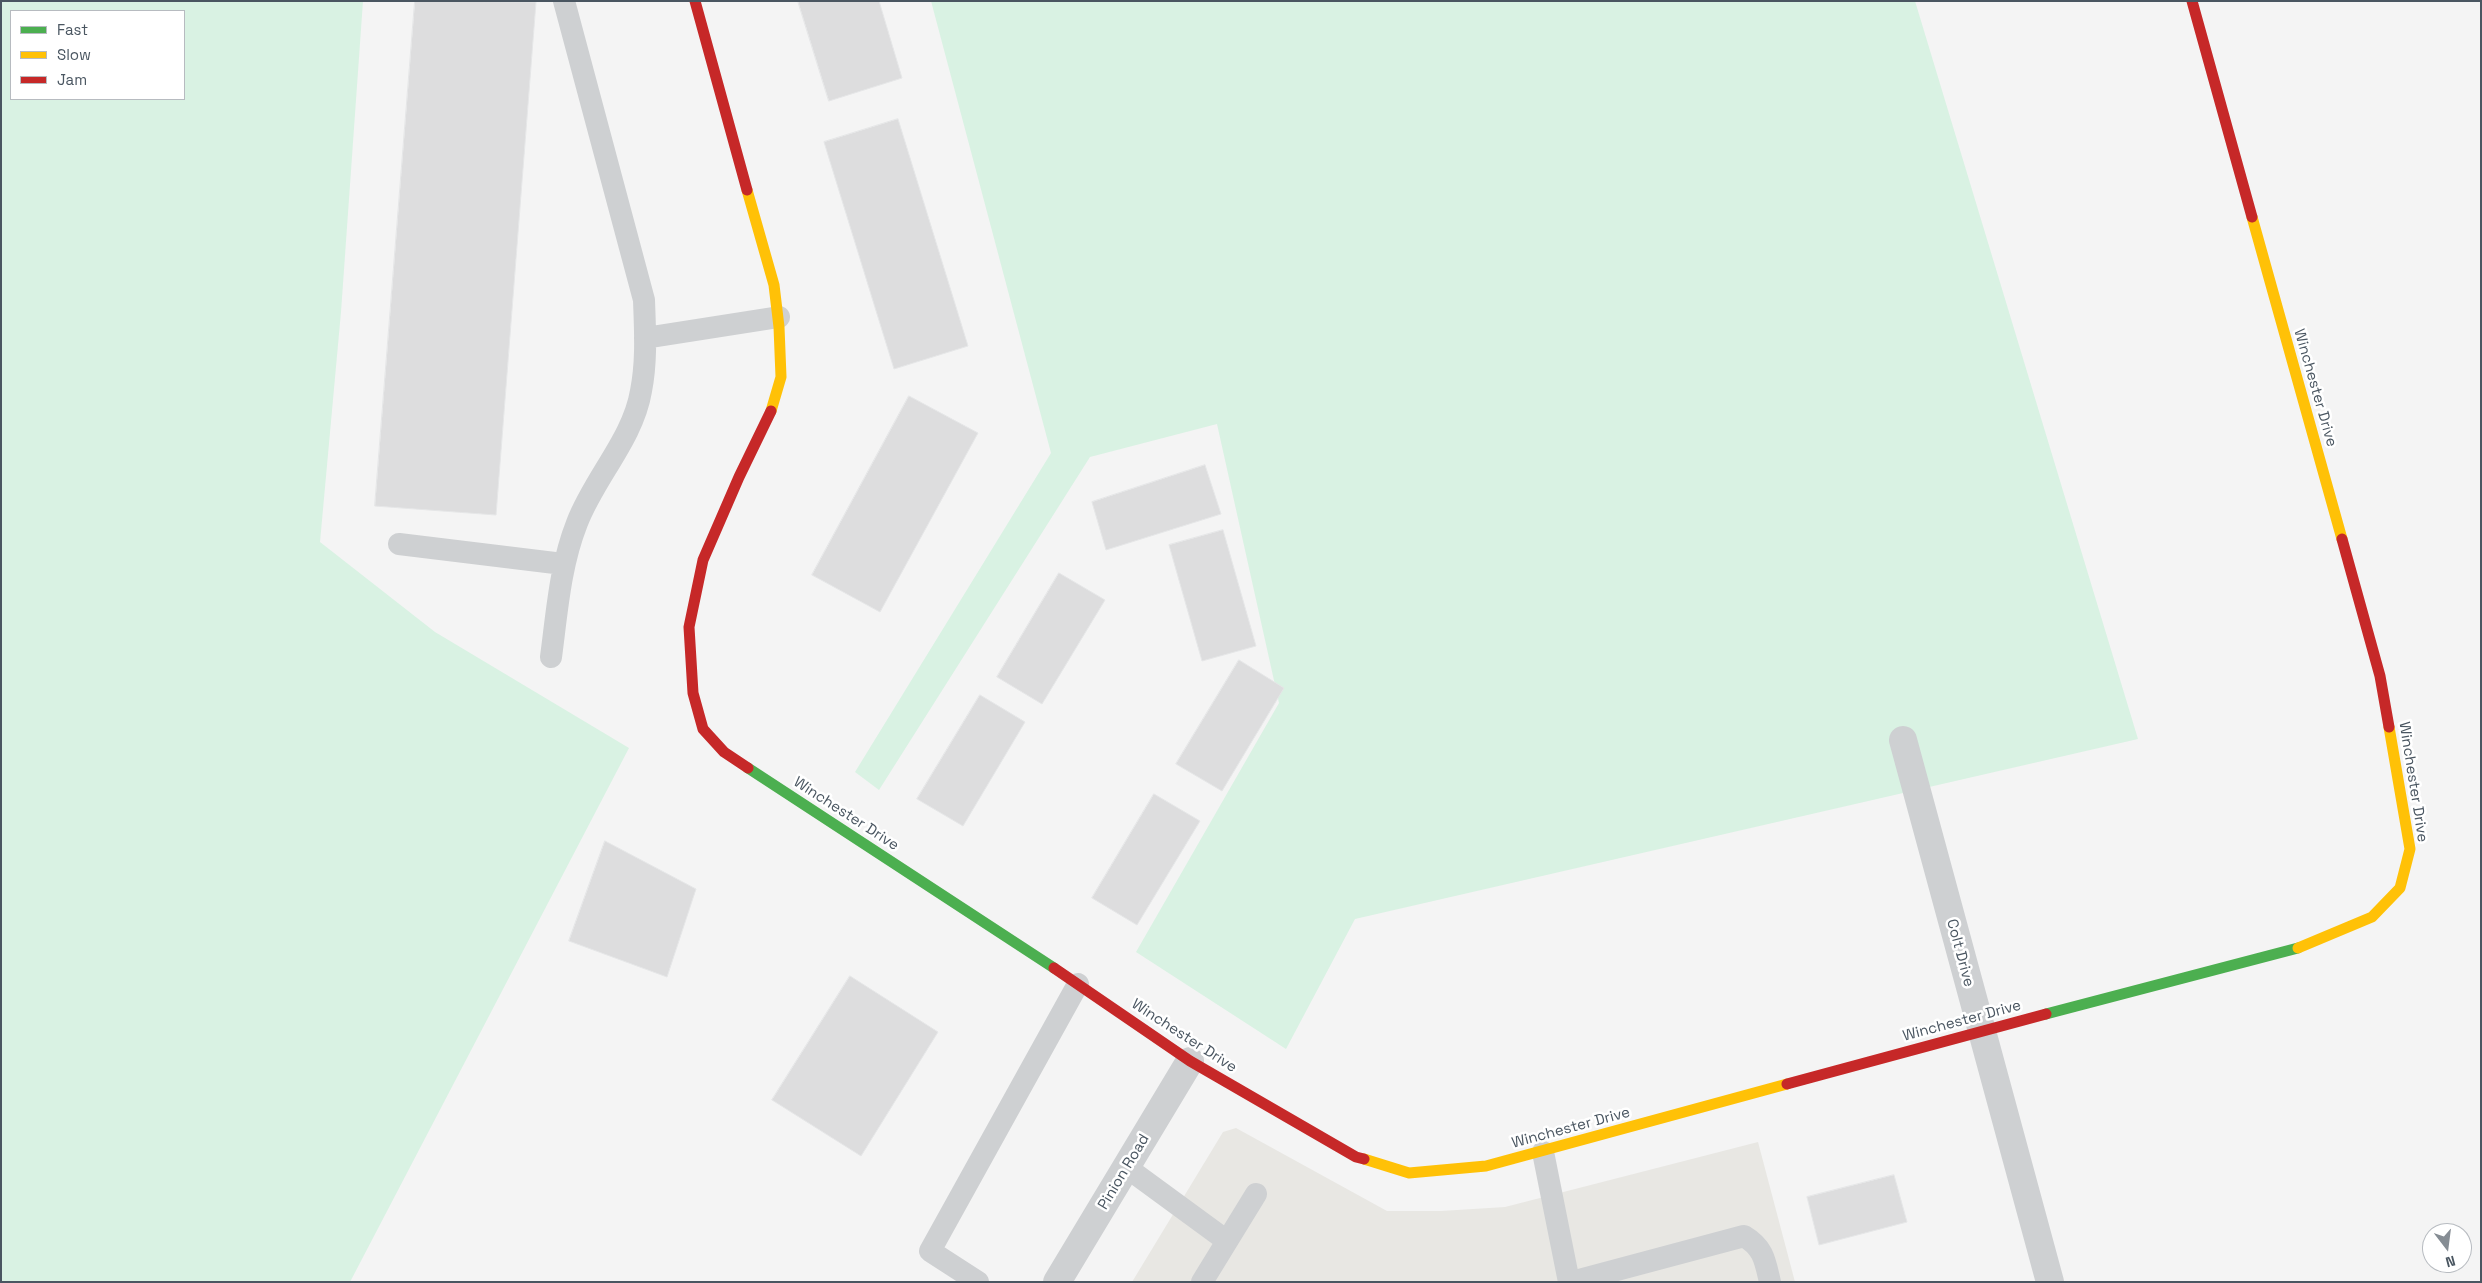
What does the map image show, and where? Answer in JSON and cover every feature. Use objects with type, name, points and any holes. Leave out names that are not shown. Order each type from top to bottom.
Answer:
[{"type":"street","name":"Winchester Drive","points":[[695,1],[774,285],[779,317],[781,377],[769,420],[739,477],[703,560],[689,627],[693,693],[703,730],[724,752],[1078,984],[1190,1061],[1356,1157],[1408,1173],[1486,1166],[1543,1152],[1980,1031],[2308,945],[2372,917],[2400,888],[2410,849],[2380,676],[2192,1]]},
{"type":"street","name":"Colt Drive","points":[[1903,740],[1980,1031],[2050,1282]]},
{"type":"street","name":"Pinion Road","points":[[1057,1282],[1190,1061]]},
{"type":"lane","points":[[551,657],[563,564],[577,522],[627,430],[641,392],[645,338],[644,300],[564,1]]},
{"type":"lane","points":[[645,338],[779,317]]},
{"type":"lane","points":[[399,544],[563,564]]},
{"type":"lane","points":[[978,1282],[930,1251],[1078,984]]},
{"type":"lane","points":[[1543,1152],[1571,1282],[1744,1236],[1755,1243],[1763,1256],[1770,1282]]},
{"type":"lane","points":[[1126,1167],[1226,1241]]},
{"type":"lane","points":[[1202,1282],[1256,1194]]},
{"type":"shaded area","points":[[1236,1128],[1387,1211],[1441,1211],[1505,1207],[1758,1142],[1795,1282],[1132,1282],[1223,1132]]},
{"type":"green space","points":[[1,1],[363,1],[341,312],[320,542],[435,632],[629,748],[350,1282],[1,1282]]},
{"type":"green space","points":[[931,1],[1915,1],[2138,739],[1355,919],[1286,1049],[1136,952],[1279,703],[1217,424],[1090,457],[879,790],[855,772],[1051,453]]},
{"type":"building","points":[[415,1],[536,2],[496,515],[375,506]]},
{"type":"building","points":[[798,1],[879,1],[902,78],[829,101]]},
{"type":"building","points":[[898,119],[968,346],[894,369],[824,142]]},
{"type":"building","points":[[909,396],[978,433],[880,612],[812,575]]},
{"type":"building","points":[[1205,465],[1221,514],[1106,550],[1092,502]]},
{"type":"building","points":[[1223,530],[1256,646],[1202,661],[1169,545]]},
{"type":"building","points":[[1059,573],[1105,600],[1042,704],[997,677]]},
{"type":"building","points":[[1239,660],[1284,688],[1222,791],[1176,764]]},
{"type":"building","points":[[980,695],[1025,722],[963,826],[917,799]]},
{"type":"building","points":[[1154,794],[1200,821],[1137,925],[1092,898]]},
{"type":"building","points":[[605,841],[696,889],[667,977],[569,941]]},
{"type":"building","points":[[850,976],[938,1032],[861,1156],[772,1100]]},
{"type":"building","points":[[1894,1175],[1907,1222],[1819,1245],[1807,1197]]},
{"type":"traffic: fast","points":[[748,768],[1054,968]]},
{"type":"traffic: fast","points":[[2046,1014],[2298,948]]},
{"type":"traffic: slow","points":[[747,190],[774,285],[779,327],[781,377],[771,411]]},
{"type":"traffic: slow","points":[[2252,217],[2342,539]]},
{"type":"traffic: slow","points":[[2298,948],[2372,917],[2400,888],[2410,849],[2389,727]]},
{"type":"traffic: slow","points":[[1364,1159],[1409,1173],[1486,1166],[1787,1084]]},
{"type":"traffic: jam","points":[[695,1],[747,190]]},
{"type":"traffic: jam","points":[[2192,1],[2252,217]]},
{"type":"traffic: jam","points":[[748,768],[724,752],[703,729],[693,693],[689,627],[703,560],[739,477],[771,411]]},
{"type":"traffic: jam","points":[[2342,539],[2380,676],[2389,727]]},
{"type":"traffic: jam","points":[[1054,968],[1190,1061],[1356,1157],[1364,1159]]},
{"type":"traffic: jam","points":[[1787,1084],[2046,1014]]}]
